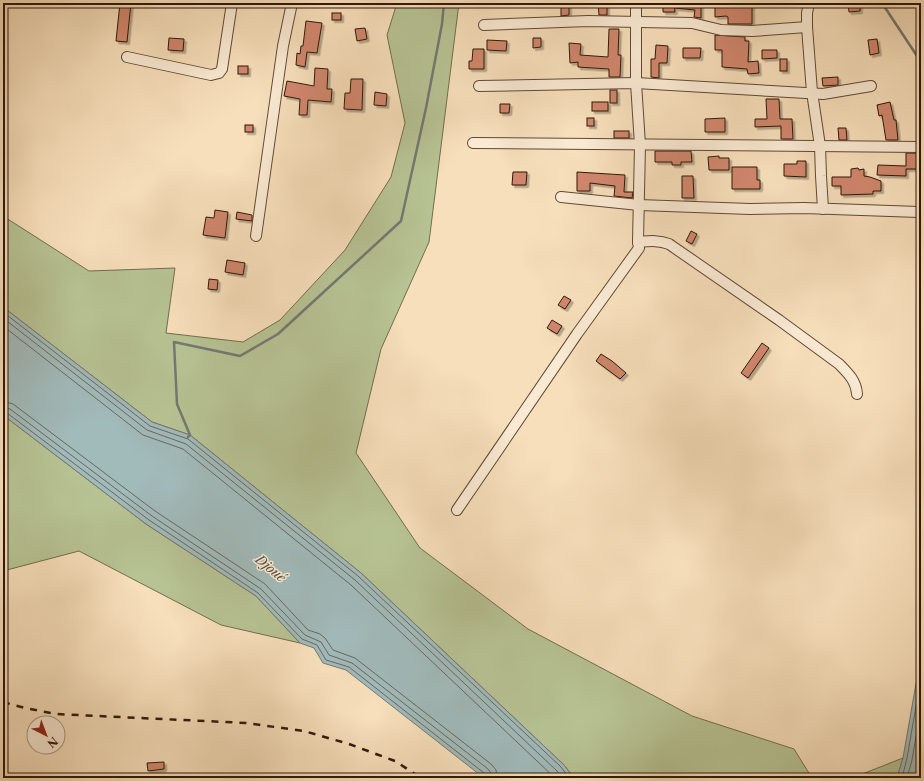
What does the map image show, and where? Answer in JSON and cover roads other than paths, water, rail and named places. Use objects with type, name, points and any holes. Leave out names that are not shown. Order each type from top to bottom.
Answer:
[{"type":"street","points":[[127,57],[211,74],[219,74],[222,69],[232,3]]},
{"type":"street","points":[[256,236],[283,46],[292,3]]},
{"type":"street","points":[[456,510],[577,334],[639,248],[640,144],[636,83],[636,3]]},
{"type":"street","points":[[809,3],[807,27],[812,92],[820,146],[823,209]]},
{"type":"street","points":[[484,25],[588,21],[692,23],[721,30],[752,31],[807,27]]},
{"type":"street","points":[[479,86],[636,83],[722,89],[812,92],[824,94],[871,86]]},
{"type":"street","points":[[474,143],[720,144],[921,147]]},
{"type":"street","points":[[561,197],[639,205],[750,209],[823,209],[919,212]]},
{"type":"street","points":[[638,242],[662,241],[669,244],[733,288],[840,364],[851,377],[856,386],[857,394]]},
{"type":"water","name":"Djoué","points":[[3,307],[152,422],[190,435],[361,573],[564,765],[574,778],[484,778],[346,670],[323,663],[314,648],[300,643],[256,596],[146,524],[3,415]]},
{"type":"water","points":[[921,655],[921,778],[897,778],[903,758]]},
{"type":"waterway","points":[[188,437],[190,435],[177,404],[174,342],[240,356],[278,334],[401,221],[426,108],[442,24],[444,3]]},
{"type":"waterway","points":[[882,3],[921,62]]},
{"type":"railway","points":[[3,702],[56,714],[246,723],[304,731],[349,744],[395,761],[421,778]]}]
